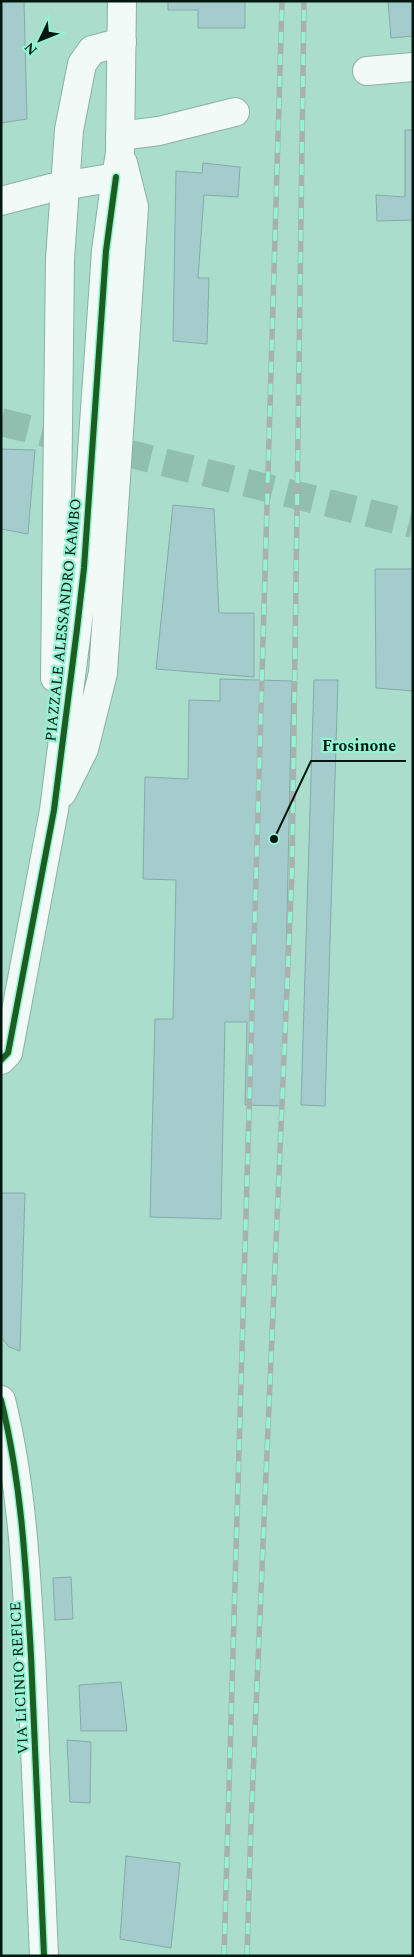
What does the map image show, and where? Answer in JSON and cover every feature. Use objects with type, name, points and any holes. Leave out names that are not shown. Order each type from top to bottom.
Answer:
[{"type":"street","name":"PIAZZALE ALESSANDRO KAMBO","points":[[1,1060],[8,1053],[54,810],[84,568],[106,250],[119,155],[122,1]]},
{"type":"street","name":"PIAZZALE ALESSANDRO KAMBO","points":[[54,810],[60,259],[69,130],[82,64],[92,50],[122,42]]},
{"type":"street","points":[[367,71],[413,67]]},
{"type":"street","points":[[1,201],[64,198],[119,155],[160,131],[235,112]]},
{"type":"street","name":"VIA LICINIO REFICE","points":[[1,1400],[17,1474],[26,1565],[44,1956]]},
{"type":"building","points":[[1,1],[24,1],[27,119],[1,123]]},
{"type":"building","points":[[168,1],[245,1],[245,28],[198,28],[198,10],[168,10]]},
{"type":"building","points":[[388,1],[413,1],[413,36],[391,38]]},
{"type":"building","points":[[405,130],[413,130],[413,220],[377,221],[376,195],[405,197]]},
{"type":"building","points":[[203,163],[240,167],[238,197],[204,195],[198,278],[209,278],[207,344],[173,341],[176,171],[202,173]]},
{"type":"building","points":[[1,449],[35,450],[28,534],[1,529]]},
{"type":"building","points":[[173,505],[214,509],[219,613],[254,613],[254,677],[156,669]]},
{"type":"building","points":[[375,569],[413,569],[413,691],[376,688]]},
{"type":"building","points":[[220,679],[292,681],[283,1106],[245,1105],[247,1022],[225,1022],[221,1219],[150,1217],[155,1019],[173,1019],[176,880],[143,879],[145,777],[188,779],[189,700],[220,701]]},
{"type":"building","points":[[314,680],[338,680],[325,1106],[301,1105]]},
{"type":"building","points":[[1,1193],[25,1193],[20,1351],[9,1347],[1,1337]]},
{"type":"building","points":[[71,1577],[73,1619],[55,1620],[53,1578]]},
{"type":"building","points":[[121,1682],[127,1731],[81,1731],[79,1685]]},
{"type":"building","points":[[67,1740],[91,1742],[90,1803],[70,1802]]},
{"type":"building","points":[[126,1856],[180,1863],[171,1948],[120,1939]]},
{"type":"tunnel","points":[[1,422],[413,524]]},
{"type":"railway","points":[[224,1956],[282,1]]},
{"type":"railway","points":[[247,1956],[292,871],[304,1]]},
{"type":"cycle path","points":[[1,1060],[8,1053],[54,810],[84,568],[106,251],[116,177]]},
{"type":"cycle path","points":[[1,1400],[14,1463],[25,1559],[33,1694],[44,1956]]},
{"type":"place","name":"Frosinone","points":[[274,839]]}]
